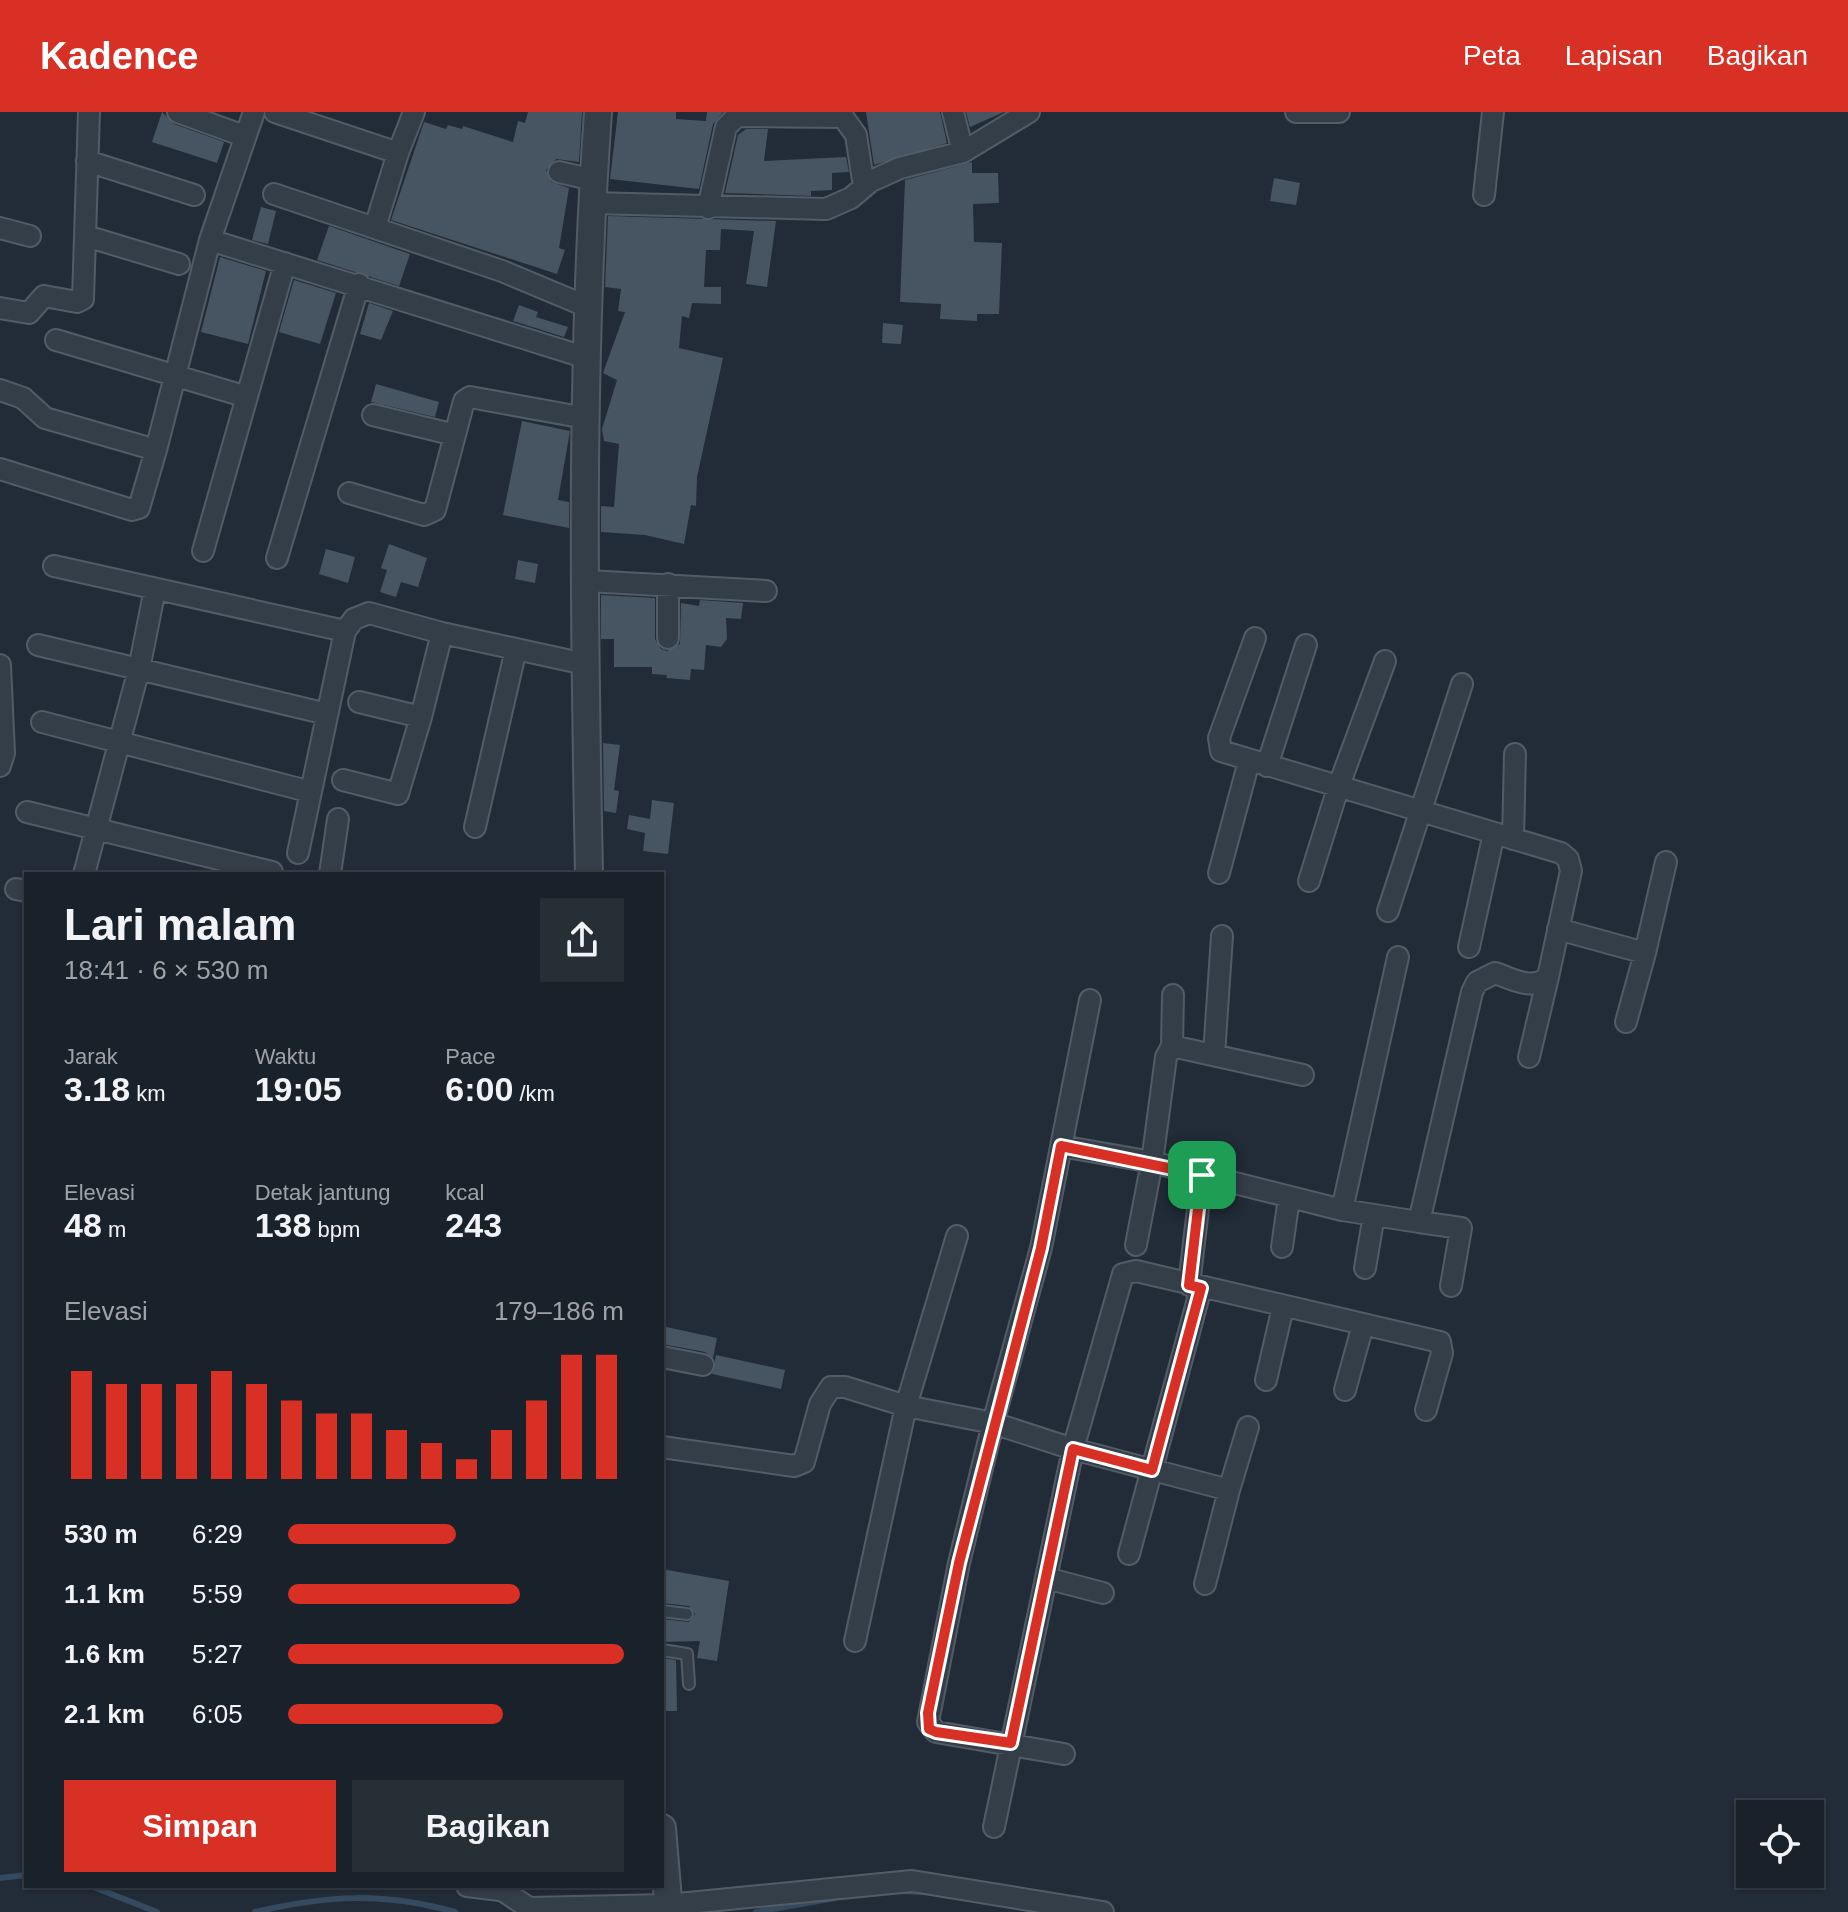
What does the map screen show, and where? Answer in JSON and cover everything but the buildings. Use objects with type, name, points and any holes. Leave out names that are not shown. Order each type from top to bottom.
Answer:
[{"type":"street","points":[[0,308],[29,313],[44,296],[77,302],[83,299],[89,112]]},
{"type":"street","points":[[178,112],[244,136]]},
{"type":"street","points":[[0,469],[132,510],[139,508],[210,240],[254,112]]},
{"type":"street","points":[[275,112],[398,153]]},
{"type":"street","points":[[375,227],[414,112]]},
{"type":"street","points":[[589,872],[585,418],[598,112]]},
{"type":"street","points":[[953,112],[963,152]]},
{"type":"street","points":[[559,172],[593,192],[708,208],[826,209],[841,204],[864,187],[900,168],[963,152],[1029,112]]},
{"type":"street","points":[[1296,112],[1339,112]]},
{"type":"street","points":[[1484,195],[1493,112]]},
{"type":"street","points":[[708,208],[726,127],[730,119],[737,116],[843,117],[856,135],[864,187]]},
{"type":"street","points":[[87,161],[194,195]]},
{"type":"street","points":[[274,194],[502,271],[588,307]]},
{"type":"street","points":[[0,228],[30,236]]},
{"type":"street","points":[[86,236],[179,264]]},
{"type":"street","points":[[210,240],[359,284],[587,358]]},
{"type":"street","points":[[203,551],[285,263]]},
{"type":"street","points":[[277,558],[359,284]]},
{"type":"street","points":[[56,340],[247,397]]},
{"type":"street","points":[[0,390],[23,398],[45,418],[156,450]]},
{"type":"street","points":[[349,493],[430,514],[435,510],[464,401],[477,395],[585,418]]},
{"type":"street","points":[[373,415],[455,435]]},
{"type":"street","points":[[54,566],[345,631]]},
{"type":"street","points":[[587,581],[766,591]]},
{"type":"street","points":[[668,584],[668,638]]},
{"type":"street","points":[[85,872],[139,669],[155,589]]},
{"type":"street","points":[[298,853],[345,631],[354,619],[369,613],[442,633],[585,664]]},
{"type":"street","points":[[343,780],[398,794],[442,633]]},
{"type":"street","points":[[1255,638],[1218,745],[1229,755],[1561,853],[1568,859],[1571,871],[1529,1057]]},
{"type":"street","points":[[38,645],[327,714]]},
{"type":"street","points":[[1219,873],[1258,764],[1306,645]]},
{"type":"street","points":[[475,827],[516,649]]},
{"type":"street","points":[[1309,881],[1338,788],[1385,661]]},
{"type":"street","points":[[0,665],[4,753],[0,766]]},
{"type":"street","points":[[1388,911],[1418,811],[1462,684]]},
{"type":"street","points":[[359,702],[421,717]]},
{"type":"street","points":[[42,722],[311,792]]},
{"type":"street","points":[[1469,947],[1503,836],[1515,754]]},
{"type":"street","points":[[27,812],[272,872]]},
{"type":"street","points":[[330,872],[338,819]]},
{"type":"street","points":[[1626,1022],[1666,862]]},
{"type":"street","points":[[1558,929],[1645,953]]},
{"type":"street","points":[[1214,1055],[1222,936]]},
{"type":"street","points":[[1342,1210],[1398,957]]},
{"type":"street","points":[[1419,1222],[1477,982],[1495,973],[1533,984],[1540,984],[1548,977]]},
{"type":"street","points":[[1136,1245],[1152,1162],[1166,1057],[1172,1046],[1173,995]]},
{"type":"street","points":[[1064,1754],[936,1732],[928,1722],[959,1563],[1041,1248],[1090,1000]]},
{"type":"street","points":[[1172,1046],[1303,1075]]},
{"type":"street","points":[[1061,1146],[1152,1162],[1342,1210],[1461,1228],[1451,1286]]},
{"type":"street","points":[[1129,1554],[1195,1286],[1202,1175]]},
{"type":"street","points":[[1282,1247],[1289,1198]]},
{"type":"street","points":[[1365,1268],[1374,1215]]},
{"type":"street","points":[[855,1641],[906,1406],[957,1236]]},
{"type":"street","points":[[994,1827],[1073,1449],[1123,1274],[1136,1271],[1440,1342],[1442,1353],[1426,1410]]},
{"type":"street","points":[[1266,1380],[1283,1307]]},
{"type":"street","points":[[1345,1390],[1363,1325]]},
{"type":"street","points":[[664,1357],[703,1365]]},
{"type":"street","points":[[664,1447],[794,1466],[804,1462],[820,1404],[831,1387],[845,1387],[906,1406],[993,1423],[1073,1449],[1229,1490]]},
{"type":"street","points":[[1205,1584],[1248,1427]]},
{"type":"street","points":[[1046,1578],[1103,1593]]},
{"type":"street","points":[[664,1851],[669,1909]]},
{"type":"street","points":[[498,1888],[529,1908],[669,1909],[912,1881],[1103,1912]]},
{"type":"lane","points":[[664,1611],[687,1614]]},
{"type":"lane","points":[[664,1650],[687,1654],[689,1684]]},
{"type":"waterway","points":[[0,1878],[24,1875]]},
{"type":"waterway","points":[[96,1888],[157,1912]]},
{"type":"waterway","points":[[898,1891],[923,1892]]},
{"type":"waterway","points":[[255,1912],[307,1902],[355,1898],[404,1901],[455,1912]]},
{"type":"waterway","points":[[756,1912],[835,1898]]},
{"type":"route","points":[[1061,1146],[1152,1162],[1202,1175],[1189,1285],[1201,1288],[1152,1470],[1073,1449],[1011,1743],[929,1729],[928,1713],[959,1563],[1041,1248],[1061,1146]]}]
